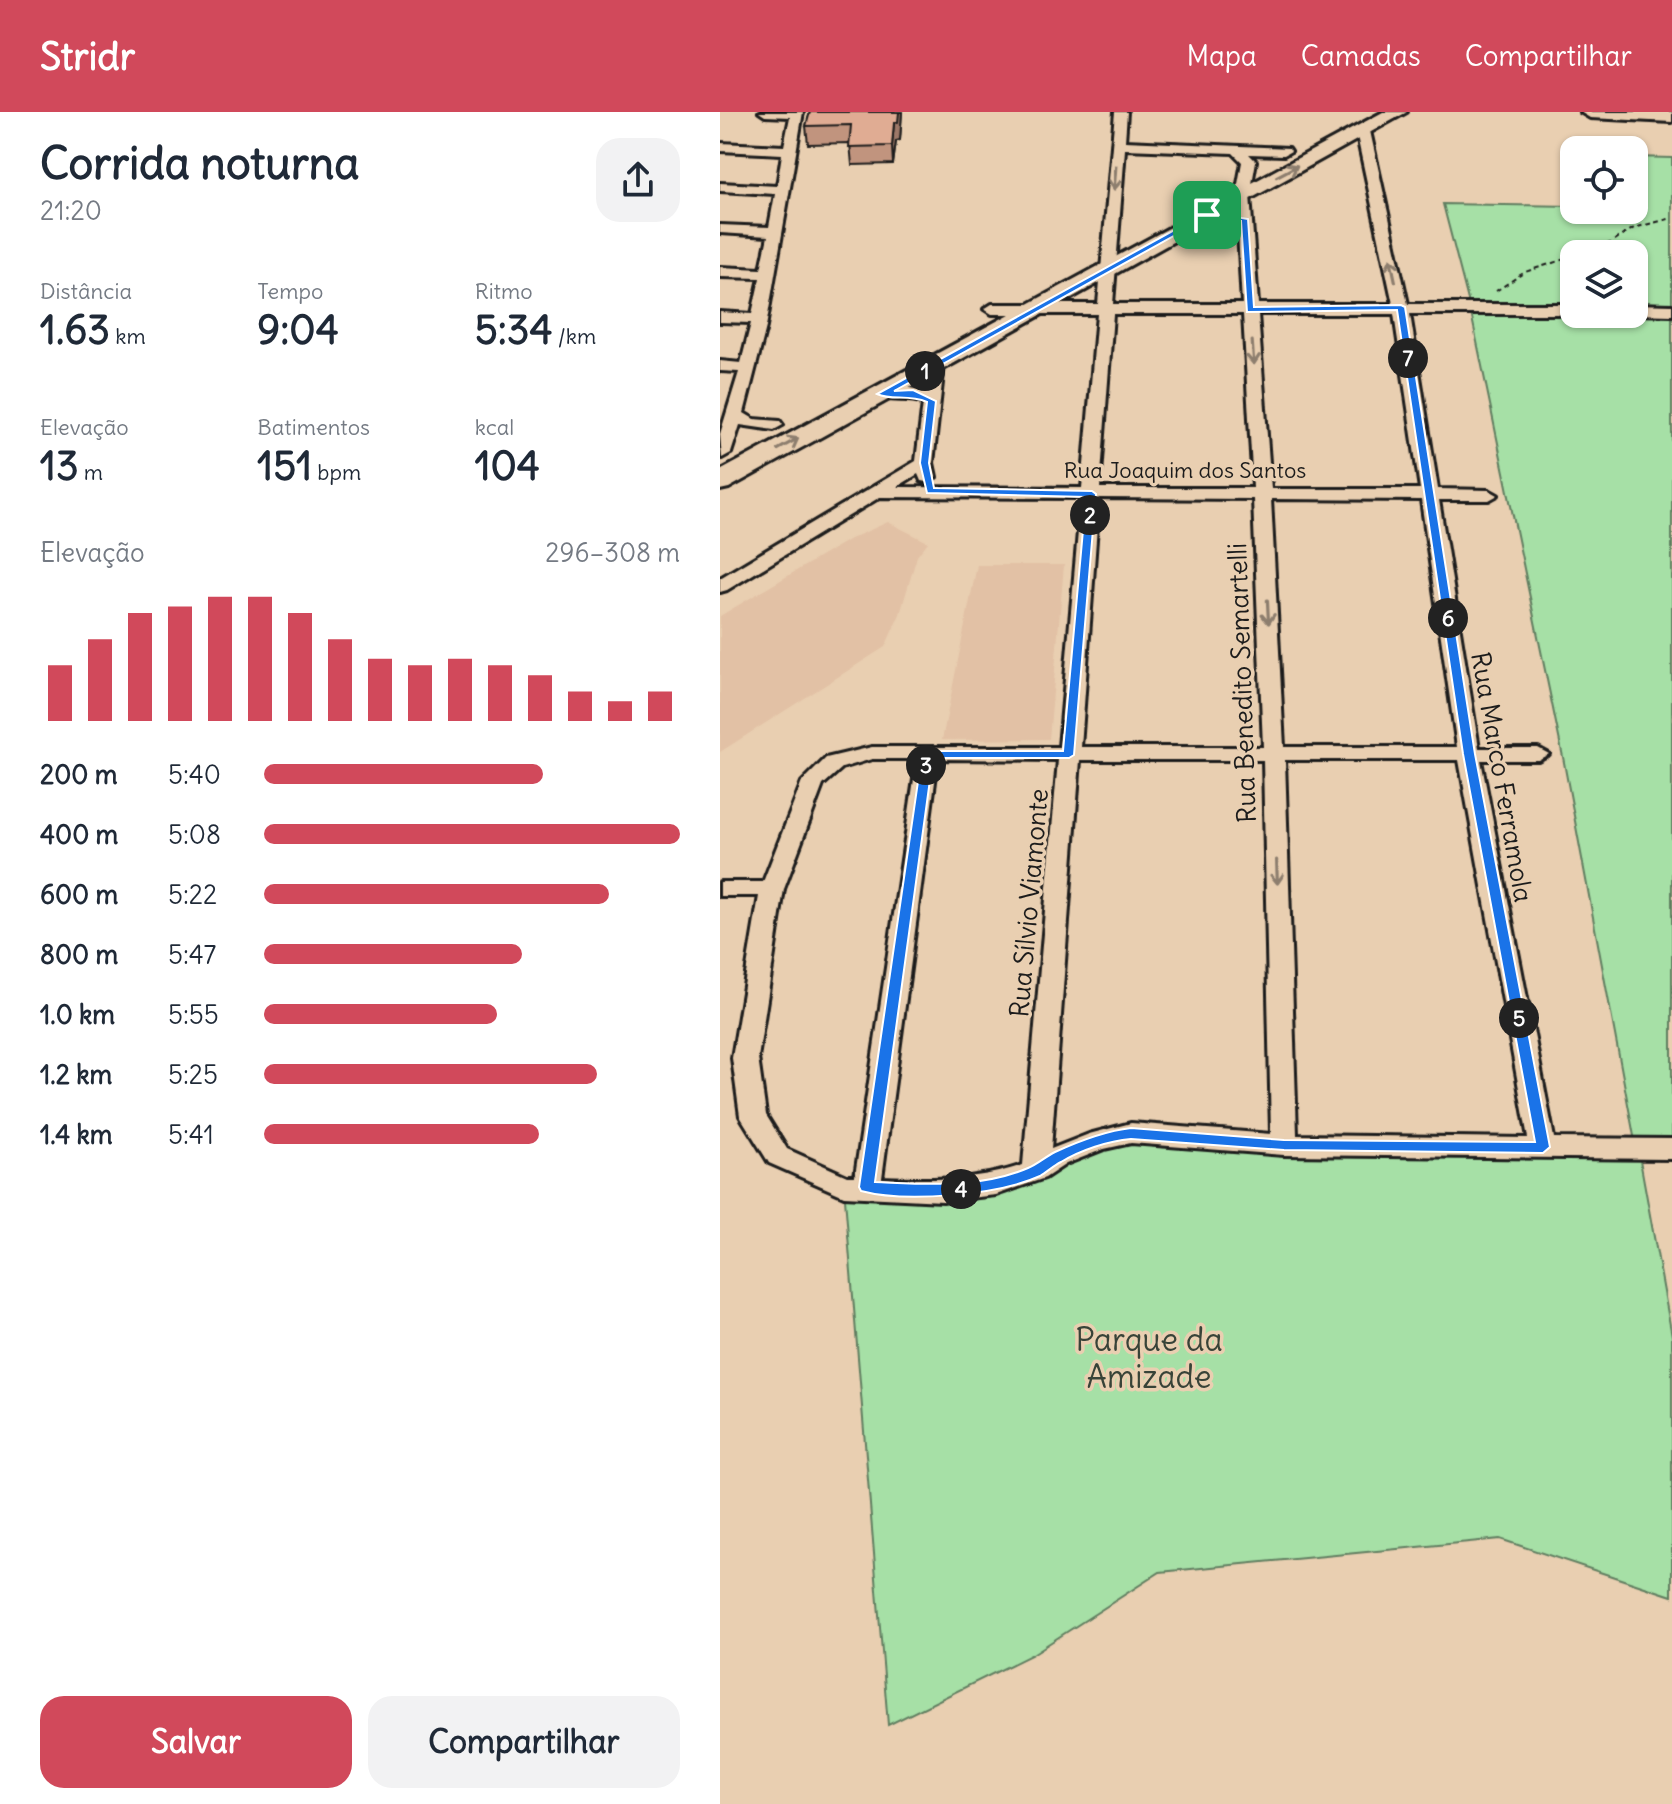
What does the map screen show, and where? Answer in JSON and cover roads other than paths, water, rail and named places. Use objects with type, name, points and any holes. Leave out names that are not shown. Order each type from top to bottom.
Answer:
[{"type":"street","points":[[721,453],[728,415],[747,368],[758,319],[797,113],[765,112]]},
{"type":"street","name":"Rua Sílvio Viamonte","points":[[1036,1171],[1121,112]]},
{"type":"street","points":[[910,352],[1111,243],[1242,161],[1284,151],[1347,123],[1397,112]]},
{"type":"street","points":[[1590,112],[1672,116]]},
{"type":"street","points":[[720,482],[1243,195],[1347,123]]},
{"type":"street","name":"Rua Marco Ferramola","points":[[1347,123],[1401,307],[1469,754],[1543,1147]]},
{"type":"street","points":[[1118,145],[1242,161]]},
{"type":"street","points":[[720,147],[789,150]]},
{"type":"street","name":"Rua Benedito Semartelli","points":[[1242,161],[1274,754],[1284,1145]]},
{"type":"street","points":[[720,187],[782,190]]},
{"type":"street","points":[[1207,215],[1244,219]]},
{"type":"street","points":[[720,229],[775,232]]},
{"type":"street","points":[[720,272],[767,274]]},
{"type":"street","points":[[992,309],[1560,309]]},
{"type":"street","points":[[1648,309],[1672,310]]},
{"type":"street","points":[[720,317],[758,319]]},
{"type":"street","points":[[930,491],[924,463],[936,365]]},
{"type":"street","points":[[720,366],[747,368]]},
{"type":"street","points":[[881,394],[913,393],[932,401]]},
{"type":"street","points":[[728,415],[750,424],[780,422]]},
{"type":"street","points":[[721,453],[780,422]]},
{"type":"street","points":[[720,586],[924,463]]},
{"type":"street","name":"Rua Joaquim dos Santos","points":[[880,492],[1489,495]]},
{"type":"street","points":[[1538,754],[872,753],[848,757],[822,772],[813,782],[772,889],[745,1058],[753,1116],[778,1156],[855,1186],[943,1191],[996,1185],[1036,1171],[1057,1157],[1084,1146],[1111,1136],[1131,1133],[1284,1145],[1672,1149]]},
{"type":"street","points":[[855,1186],[928,754]]},
{"type":"street","points":[[720,889],[772,889]]},
{"type":"park label","name":"Parque da Amizade","points":[[1149,1358]]}]
